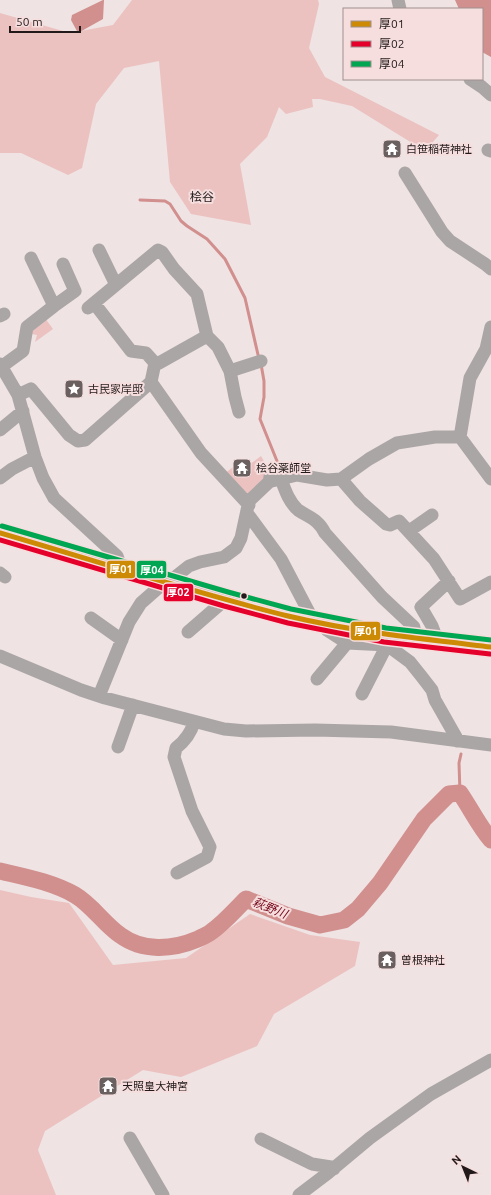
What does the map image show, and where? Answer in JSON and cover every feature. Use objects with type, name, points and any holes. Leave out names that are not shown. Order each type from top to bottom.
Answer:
[{"type":"highway","points":[[0,532],[121,567],[226,600],[320,622],[386,640],[414,639],[491,647]]},
{"type":"street","points":[[472,80],[491,95]]},
{"type":"street","points":[[404,173],[450,242],[491,269]]},
{"type":"street","points":[[155,364],[146,353],[131,351],[121,342],[91,306],[158,250],[162,252],[174,269],[197,294],[207,336],[218,347],[230,371],[234,397],[239,412]]},
{"type":"street","points":[[99,257],[116,285]]},
{"type":"street","points":[[31,263],[54,306]]},
{"type":"street","points":[[67,268],[76,291],[27,327],[29,338],[23,351],[1,365],[18,395],[43,478],[54,498],[117,556],[121,567]]},
{"type":"street","points":[[491,327],[489,347],[470,378],[460,437],[491,479]]},
{"type":"street","points":[[155,364],[207,336]]},
{"type":"street","points":[[230,371],[260,361]]},
{"type":"street","points":[[18,395],[31,390],[69,435],[78,441],[85,440],[151,382],[155,364]]},
{"type":"street","points":[[151,382],[201,453],[248,509],[320,622],[327,630],[347,643],[386,640],[410,662],[432,690],[435,700],[457,741]]},
{"type":"street","points":[[0,430],[23,411]]},
{"type":"street","points":[[99,696],[129,622],[141,603],[166,581],[170,581],[189,566],[200,562],[219,559],[232,552],[236,548],[241,538],[249,501],[274,477],[301,475],[327,480],[341,479],[397,443],[435,437],[460,437]]},
{"type":"street","points":[[0,478],[12,469],[36,457]]},
{"type":"street","points":[[274,477],[298,509],[314,519],[320,525],[325,533],[382,598],[414,627],[414,639]]},
{"type":"street","points":[[341,479],[360,502],[386,524],[390,525],[399,521],[409,531],[434,559],[461,601],[491,582]]},
{"type":"street","points":[[409,531],[432,515]]},
{"type":"street","points":[[438,642],[432,626],[420,607],[449,581]]},
{"type":"street","points":[[188,632],[226,600]]},
{"type":"street","points":[[91,618],[122,640]]},
{"type":"street","points":[[362,694],[386,640]]},
{"type":"street","points":[[317,678],[347,643]]},
{"type":"street","points":[[0,656],[99,696],[224,729],[246,731],[391,732],[491,745]]},
{"type":"street","points":[[118,747],[133,705]]},
{"type":"street","points":[[177,873],[207,857],[210,847],[192,811],[174,757],[176,748],[185,742],[193,728],[194,722]]},
{"type":"street","points":[[298,1195],[370,1138],[431,1094],[491,1060]]},
{"type":"street","points":[[130,1138],[164,1195]]},
{"type":"street","points":[[260,1139],[312,1164],[331,1166],[334,1168]]},
{"type":"shaded area","points":[[103,0],[103,19],[78,33],[71,20],[72,15]]},
{"type":"shaded area","points":[[132,0],[318,0],[319,4],[309,48],[325,77],[439,135],[425,151],[352,106],[320,99],[312,99],[313,107],[286,114],[279,107],[267,137],[240,164],[251,225],[191,214],[170,182],[159,61],[124,68],[96,104],[82,168],[68,175],[21,153],[0,153],[0,13],[70,33],[113,25]]},
{"type":"shaded area","points":[[455,0],[491,0],[491,57],[483,53],[483,8],[459,8]]},
{"type":"shaded area","points":[[45,318],[53,329],[35,342],[37,335],[32,334],[30,329]]},
{"type":"shaded area","points":[[261,456],[265,463],[266,474],[248,496],[224,474],[237,464],[242,470]]},
{"type":"shaded area","points":[[0,890],[69,903],[113,965],[186,958],[250,914],[310,935],[360,942],[355,966],[274,1014],[257,1046],[181,1077],[143,1070],[45,1131],[38,1150],[56,1195],[0,1195]]},
{"type":"waterway","points":[[140,200],[165,201],[170,204],[181,221],[207,239],[225,259],[245,298],[259,359]]},
{"type":"waterway","points":[[261,364],[264,381],[264,397],[260,419],[279,466],[278,473]]},
{"type":"waterway","points":[[460,793],[459,763],[461,754]]},
{"type":"waterway","name":"萩野川","points":[[0,871],[48,883],[66,890],[81,899],[114,931],[129,941],[148,947],[158,948],[188,943],[208,934],[225,921],[246,899],[288,916],[320,925],[344,920],[358,909],[380,883],[424,819],[449,794],[460,793],[491,840]]},
{"type":"transit line","name":"厚04","points":[[2,526],[291,609],[386,628],[491,640]]},
{"type":"transit line","name":"厚01","points":[[0,533],[180,587],[313,622],[364,631],[491,647]]},
{"type":"transit line","name":"厚02","points":[[0,540],[224,606],[288,623],[384,642],[490,654]]},
{"type":"place","name":"白笹稲荷神社","points":[[392,149]]},
{"type":"place","name":"古民家岸邸","points":[[74,389]]},
{"type":"place","name":"桧谷薬師堂","points":[[242,468]]},
{"type":"place","name":"曽根神社","points":[[387,960]]},
{"type":"place","name":"天照皇大神宮","points":[[108,1086]]},
{"type":"district","name":"桧谷","points":[[202,197]]}]
